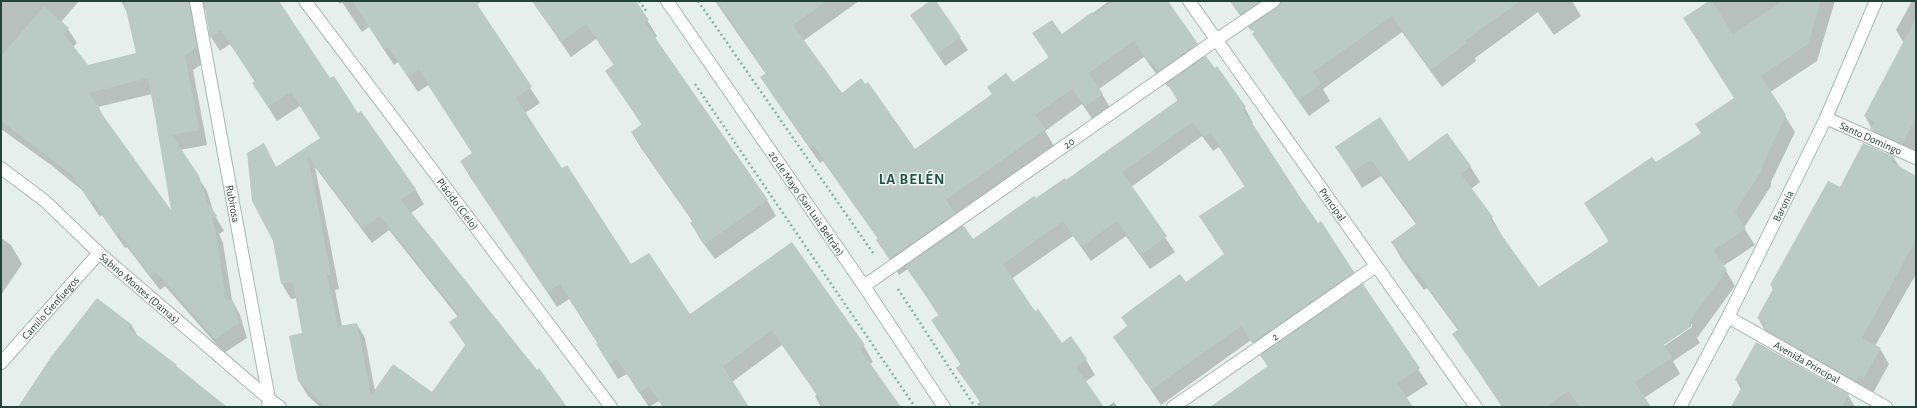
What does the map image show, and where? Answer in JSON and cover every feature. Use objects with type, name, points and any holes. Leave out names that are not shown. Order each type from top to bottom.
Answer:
[{"type":"street","name":"Rubirosa","points":[[196,1],[268,403]]},
{"type":"street","name":"Plácido (Cielo)","points":[[305,1],[611,407]]},
{"type":"street","name":"20 de Mayo (San Luis Beltrán)","points":[[667,1],[864,286],[944,407]]},
{"type":"street","name":"Principal","points":[[1189,1],[1476,407]]},
{"type":"street","name":"20","points":[[864,286],[1274,1]]},
{"type":"street","name":"Baronía","points":[[1680,407],[1728,317],[1826,118],[1876,1]]},
{"type":"street","name":"Santo Domingo","points":[[1826,118],[1916,158]]},
{"type":"street","name":"Sabino Montes (Damas)","points":[[1,168],[45,201],[99,253],[268,403],[280,407]]},
{"type":"street","name":"Camilo Cienfuegos","points":[[1,363],[99,253]]},
{"type":"street","name":"2","points":[[1173,407],[1376,266]]},
{"type":"street","name":"Avenida Principal","points":[[1728,317],[1886,407]]},
{"type":"path","points":[[639,1],[648,14]]},
{"type":"path","points":[[698,1],[886,271],[975,407]]},
{"type":"path","points":[[692,80],[916,407]]},
{"type":"building","points":[[124,1],[189,1],[197,47],[185,56],[199,130],[172,135],[199,176],[207,202],[217,216],[212,219],[215,228],[226,300],[232,299],[239,323],[215,339],[156,272],[151,276],[118,233],[116,235],[93,201],[91,203],[72,175],[1,121],[1,56],[44,6],[69,28],[64,34],[88,65],[136,53]],"holes":[[[148,78],[171,210],[99,110],[100,109],[89,93]]]},
{"type":"building","points":[[204,1],[279,1],[330,78],[334,76],[358,113],[361,111],[416,189],[401,200],[537,370],[539,368],[567,407],[326,407],[298,381],[289,336],[302,333],[293,282],[281,284],[273,241],[252,201],[247,153],[264,143],[276,167],[320,138],[291,92],[268,107],[252,83],[255,81],[221,30],[210,38]],"holes":[[[308,156],[363,229],[380,216],[459,315],[449,322],[466,344],[432,392],[393,364],[371,395],[357,323],[338,326],[327,275],[331,275]]]},
{"type":"building","points":[[352,1],[475,1],[532,87],[516,98],[562,168],[567,165],[631,264],[649,253],[690,314],[792,242],[865,345],[860,349],[901,407],[826,407],[772,330],[723,366],[749,407],[663,407],[649,386],[639,393],[617,359],[609,364],[596,344],[598,343],[560,284],[548,292],[460,161],[472,153],[419,70],[408,77],[388,47],[384,49]]},
{"type":"building","points":[[532,1],[636,1],[649,20],[645,23],[768,200],[705,244],[690,223],[693,220],[631,132],[642,124],[605,71],[614,64],[586,24],[561,42]]},
{"type":"building","points":[[717,1],[827,1],[793,25],[842,93],[861,78],[865,84],[868,82],[915,149],[992,94],[987,87],[1006,73],[1013,82],[1049,57],[1032,33],[1052,20],[1062,34],[1092,12],[1094,15],[1113,1],[1168,1],[1198,44],[1158,71],[1151,61],[1149,63],[1134,41],[1089,73],[1103,94],[1085,107],[1072,89],[1035,115],[1046,129],[946,200],[955,213],[889,259],[876,240],[878,238],[813,145],[810,147],[760,77],[766,73]]},
{"type":"building","points":[[930,1],[936,1],[961,37],[937,54],[910,15]]},
{"type":"building","points":[[1231,1],[1261,1],[1241,14]]},
{"type":"building","points":[[1281,1],[1520,1],[1465,41],[1467,43],[1431,70],[1392,16],[1313,72],[1321,84],[1299,100],[1252,34],[1254,32],[1250,26],[1278,7]]},
{"type":"building","points":[[1709,1],[1712,1],[1733,34],[1783,1],[1821,1],[1808,44],[1761,76],[1786,115],[1762,166],[1762,170],[1735,212],[1746,229],[1714,250],[1727,270],[1689,322],[1692,326],[1664,345],[1672,358],[1635,382],[1651,407],[1580,407],[1568,391],[1546,407],[1503,407],[1452,334],[1459,329],[1417,272],[1415,274],[1391,242],[1417,223],[1371,160],[1352,172],[1335,147],[1380,117],[1409,161],[1447,133],[1471,166],[1461,174],[1493,217],[1490,219],[1539,287],[1609,241],[1584,203],[1652,157],[1656,162],[1701,133],[1695,124],[1734,98],[1683,18]]},
{"type":"building","points":[[1916,18],[1916,118],[1902,144],[1870,129],[1874,122],[1864,116]]},
{"type":"building","points":[[1206,56],[1215,68],[1217,66],[1246,107],[1243,109],[1298,194],[1318,223],[1321,221],[1354,272],[1252,343],[1241,326],[1151,390],[1113,337],[1127,326],[1121,317],[1180,274],[1186,282],[1224,254],[1199,216],[1245,186],[1210,132],[1204,137],[1193,122],[1122,172],[1167,236],[1141,255],[1117,221],[1081,247],[1063,221],[1003,264],[1035,311],[1038,309],[1062,343],[1071,336],[1087,359],[1076,367],[1104,407],[984,407],[956,368],[961,364],[931,320],[939,315],[905,266],[964,226],[973,239],[1034,196],[1036,198],[1065,178],[1066,180],[1178,100],[1167,84]]},
{"type":"building","points":[[1863,143],[1895,157],[1892,162],[1916,176],[1916,240],[1862,338],[1881,348],[1864,378],[1860,375],[1856,381],[1763,328],[1766,323],[1757,318],[1774,287],[1770,285],[1828,181],[1840,187]]},
{"type":"building","points":[[1363,284],[1420,368],[1397,383],[1413,407],[1210,407],[1268,366],[1260,355]]},
{"type":"building","points":[[97,298],[131,324],[128,328],[177,365],[176,366],[227,407],[18,407],[51,357]]},
{"type":"building","points":[[1756,342],[1849,394],[1842,407],[1731,407],[1743,385],[1735,380]]},
{"type":"district","name":"LA BELÉN","points":[[912,179]]}]
